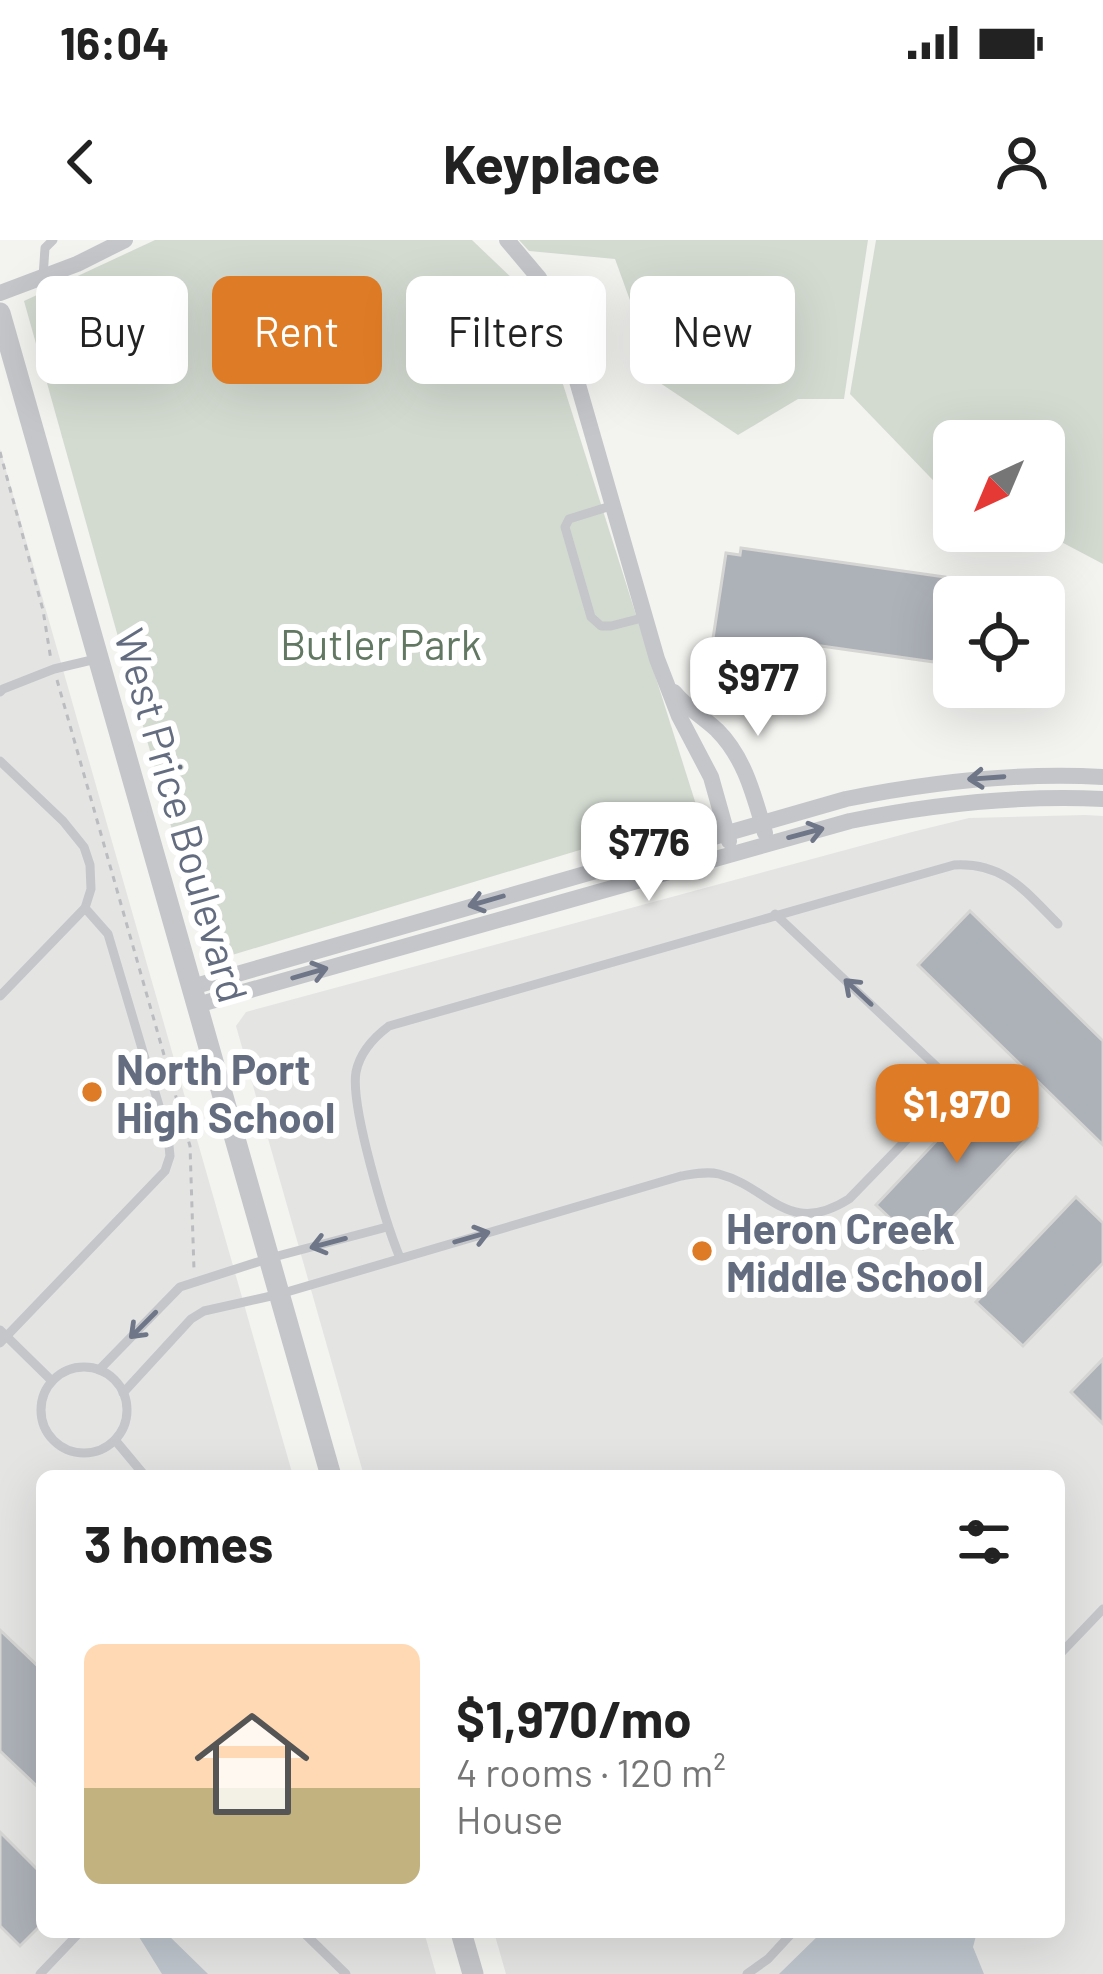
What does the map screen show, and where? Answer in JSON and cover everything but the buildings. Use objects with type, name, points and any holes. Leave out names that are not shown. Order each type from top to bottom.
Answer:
[{"type":"street","points":[[47,276],[125,240]]},
{"type":"street","points":[[507,240],[539,278],[559,315],[666,682],[711,777],[733,853]]},
{"type":"street","points":[[0,293],[36,280]]},
{"type":"street","name":"West Price Boulevard","points":[[0,313],[330,1470]]},
{"type":"street","points":[[666,682],[730,744],[746,774],[768,843]]},
{"type":"street","points":[[194,996],[846,799],[957,781],[1103,776]]},
{"type":"street","points":[[194,996],[850,821],[959,802],[1103,799]]},
{"type":"street","points":[[463,1938],[473,1974]]},
{"type":"lane","points":[[44,276],[45,248],[52,240]]},
{"type":"lane","points":[[614,505],[569,519],[565,526],[578,572],[591,617],[601,626],[646,616]]},
{"type":"lane","points":[[0,692],[54,669],[98,658]]},
{"type":"lane","points":[[0,761],[84,847],[92,889],[85,908],[0,996]]},
{"type":"lane","points":[[400,1258],[387,1227],[355,1090],[358,1064],[370,1042],[401,1021],[954,865],[974,864],[1006,875],[1058,924]]},
{"type":"lane","points":[[52,1381],[2,1336],[165,1171],[170,1156],[108,934],[85,908]]},
{"type":"lane","points":[[123,1393],[191,1319],[204,1311],[280,1294],[681,1175],[719,1174],[778,1207],[805,1213],[836,1208],[861,1189],[947,1098],[949,1084],[937,1067],[775,914]]},
{"type":"lane","points":[[99,1370],[180,1287],[387,1227]]},
{"type":"lane","points":[[170,1298],[191,1319]]},
{"type":"lane","points":[[99,1370],[123,1393],[124,1426],[101,1450],[68,1450],[44,1428],[43,1395],[66,1371],[99,1370]]},
{"type":"lane","points":[[115,1440],[140,1470]]},
{"type":"lane","points":[[1065,1649],[1103,1610]]},
{"type":"lane","points":[[40,1974],[74,1938]]},
{"type":"lane","points":[[309,1938],[346,1974]]},
{"type":"lane","points":[[747,1974],[788,1938]]},
{"type":"path","points":[[0,452],[43,610],[48,651],[190,1146],[196,1280]]},
{"type":"shaded area","name":"North Port High School","points":[[0,449],[291,1470],[36,1470],[36,1938],[426,1938],[436,1974],[0,1974]]},
{"type":"shaded area","name":"Heron Creek Middle School","points":[[1103,816],[1103,1974],[506,1974],[496,1938],[1065,1938],[1065,1470],[362,1470],[236,1026],[246,1012],[969,818]]},
{"type":"shaded area","points":[[140,1938],[171,1938],[208,1974],[162,1974]]},
{"type":"shaded area","points":[[816,1938],[975,1938],[973,1947],[984,1974],[779,1974]]},
{"type":"green space","name":"Butler Park","points":[[155,240],[472,240],[510,276],[406,276],[406,384],[563,384],[699,814],[209,962],[47,384],[188,384],[188,276],[78,276]]},
{"type":"green space","points":[[519,240],[868,240],[844,399],[798,399],[738,435],[662,384],[795,384],[795,276],[630,276],[630,300],[615,259],[529,251]]},
{"type":"green space","points":[[876,240],[1103,240],[1103,564],[1065,544],[1065,420],[933,420],[933,480],[850,394]]},
{"type":"green space","name":"Butler Park","points":[[36,295],[36,344],[24,301]]},
{"type":"place","name":"North Port High School","points":[[92,1092]]},
{"type":"place","name":"Heron Creek Middle School","points":[[702,1251]]}]
